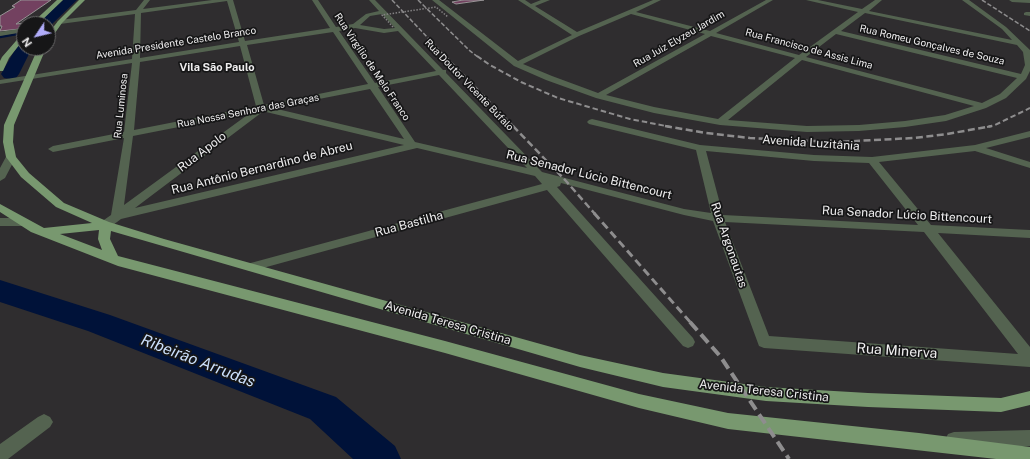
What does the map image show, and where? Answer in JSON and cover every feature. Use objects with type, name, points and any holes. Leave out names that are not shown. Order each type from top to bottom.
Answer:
[{"type":"main road","points":[[43,16],[60,0]]},
{"type":"main road","points":[[56,28],[82,0]]},
{"type":"main road","points":[[0,69],[6,57],[16,44]]},
{"type":"main road","name":"Avenida Teresa Cristina","points":[[38,56],[8,125],[8,142],[11,156],[25,175],[60,205],[105,225],[580,362],[663,380],[766,394],[868,400],[1001,405],[1030,398]]},
{"type":"main road","name":"Avenida Teresa Cristina","points":[[0,208],[35,229],[123,263],[555,377],[639,401],[728,421],[919,441],[1030,455]]},
{"type":"main road","points":[[35,229],[67,231],[105,225],[104,239],[108,253],[113,259]]},
{"type":"street","points":[[138,12],[147,0]]},
{"type":"street","points":[[60,22],[225,0]]},
{"type":"street","points":[[230,0],[261,108]]},
{"type":"street","name":"Rua Virgílio de Melo Franco","points":[[315,0],[333,29],[413,146]]},
{"type":"street","name":"Rua Doutor Vicente Búfalo","points":[[372,0],[396,28],[443,72],[550,186],[688,342]]},
{"type":"street","points":[[521,0],[577,35]]},
{"type":"street","points":[[530,6],[547,0]]},
{"type":"street","points":[[517,64],[577,35],[658,0]]},
{"type":"street","name":"Rua Juiz Elyzeu Jardim","points":[[599,96],[770,0]]},
{"type":"street","points":[[809,0],[1020,44]]},
{"type":"street","points":[[720,122],[801,57],[878,0]]},
{"type":"street","points":[[440,1],[517,64],[549,78],[599,96],[654,110],[720,122],[807,129],[859,128],[905,124],[946,118],[983,106],[1003,96],[1023,77],[1029,65],[1027,52],[1004,28],[965,0]]},
{"type":"street","points":[[1012,0],[1029,1]]},
{"type":"street","name":"Rua Luminosa","points":[[117,216],[129,134],[136,60],[138,12]]},
{"type":"street","points":[[355,26],[368,14],[382,12]]},
{"type":"street","name":"Rua Francisco de Assis Lima","points":[[630,12],[983,106]]},
{"type":"street","points":[[355,26],[384,31],[396,28]]},
{"type":"street","name":"Avenida Presidente Castelo Branco","points":[[0,82],[355,26]]},
{"type":"street","points":[[0,34],[16,31]]},
{"type":"street","name":"Rua Romeu Gonçalves de Souza","points":[[836,32],[1023,77]]},
{"type":"street","name":"Rua Nossa Senhora das Graças","points":[[53,149],[443,72]]},
{"type":"street","name":"Rua Senador Lúcio Bittencourt","points":[[261,108],[413,146],[538,174],[684,212],[718,218],[1030,234]]},
{"type":"street","name":"Rua Apolo","points":[[105,225],[261,108]]},
{"type":"street","name":"Avenida Luzitânia","points":[[592,122],[700,148],[814,158],[872,160],[921,156],[975,148],[1030,134]]},
{"type":"street","name":"Rua Antônio Bernardino de Abreu","points":[[117,216],[413,146]]},
{"type":"street","name":"Rua Argonautas","points":[[700,148],[718,218],[764,342]]},
{"type":"street","points":[[975,148],[1030,165]]},
{"type":"street","points":[[0,178],[11,156]]},
{"type":"street","points":[[872,160],[929,230],[1030,360]]},
{"type":"street","name":"Rua Bastilha","points":[[252,267],[566,181]]},
{"type":"street","points":[[0,222],[22,222]]},
{"type":"street","name":"Rua Minerva","points":[[764,342],[1030,360]]},
{"type":"street","points":[[1001,405],[1030,405]]},
{"type":"street","points":[[0,454],[44,422]]},
{"type":"street","points":[[919,441],[1030,438]]},
{"type":"path","points":[[396,28],[382,15],[436,7],[448,17]]},
{"type":"building","points":[[21,0],[51,0],[28,16],[16,16],[16,29],[0,31],[2,26],[0,26],[0,16],[15,7],[12,6]]},
{"type":"building","points":[[463,0],[484,0],[456,4],[452,2]]},
{"type":"waterway","name":"Ribeirão Arrudas","points":[[53,16],[71,0]]},
{"type":"waterway","points":[[0,37],[16,34]]},
{"type":"waterway","name":"Ribeirão Arrudas","points":[[10,74],[20,56]]},
{"type":"waterway","name":"Ribeirão Arrudas","points":[[0,291],[99,323],[323,408],[381,459]]},
{"type":"railway","points":[[392,0],[446,57]]},
{"type":"railway","points":[[418,0],[478,57]]},
{"type":"railway","points":[[982,0],[1030,31]]},
{"type":"railway","points":[[445,56],[514,127]]},
{"type":"railway","points":[[477,56],[521,82],[558,98],[630,119],[671,127]]},
{"type":"railway","points":[[989,127],[1030,108]]},
{"type":"railway","points":[[513,126],[566,181],[595,214]]},
{"type":"railway","points":[[665,126],[750,138],[836,142],[914,138],[989,127]]},
{"type":"railway","points":[[594,213],[691,323]]},
{"type":"railway","points":[[690,322],[720,356],[789,459]]},
{"type":"district","name":"Vila São Paulo","points":[[217,68]]}]
